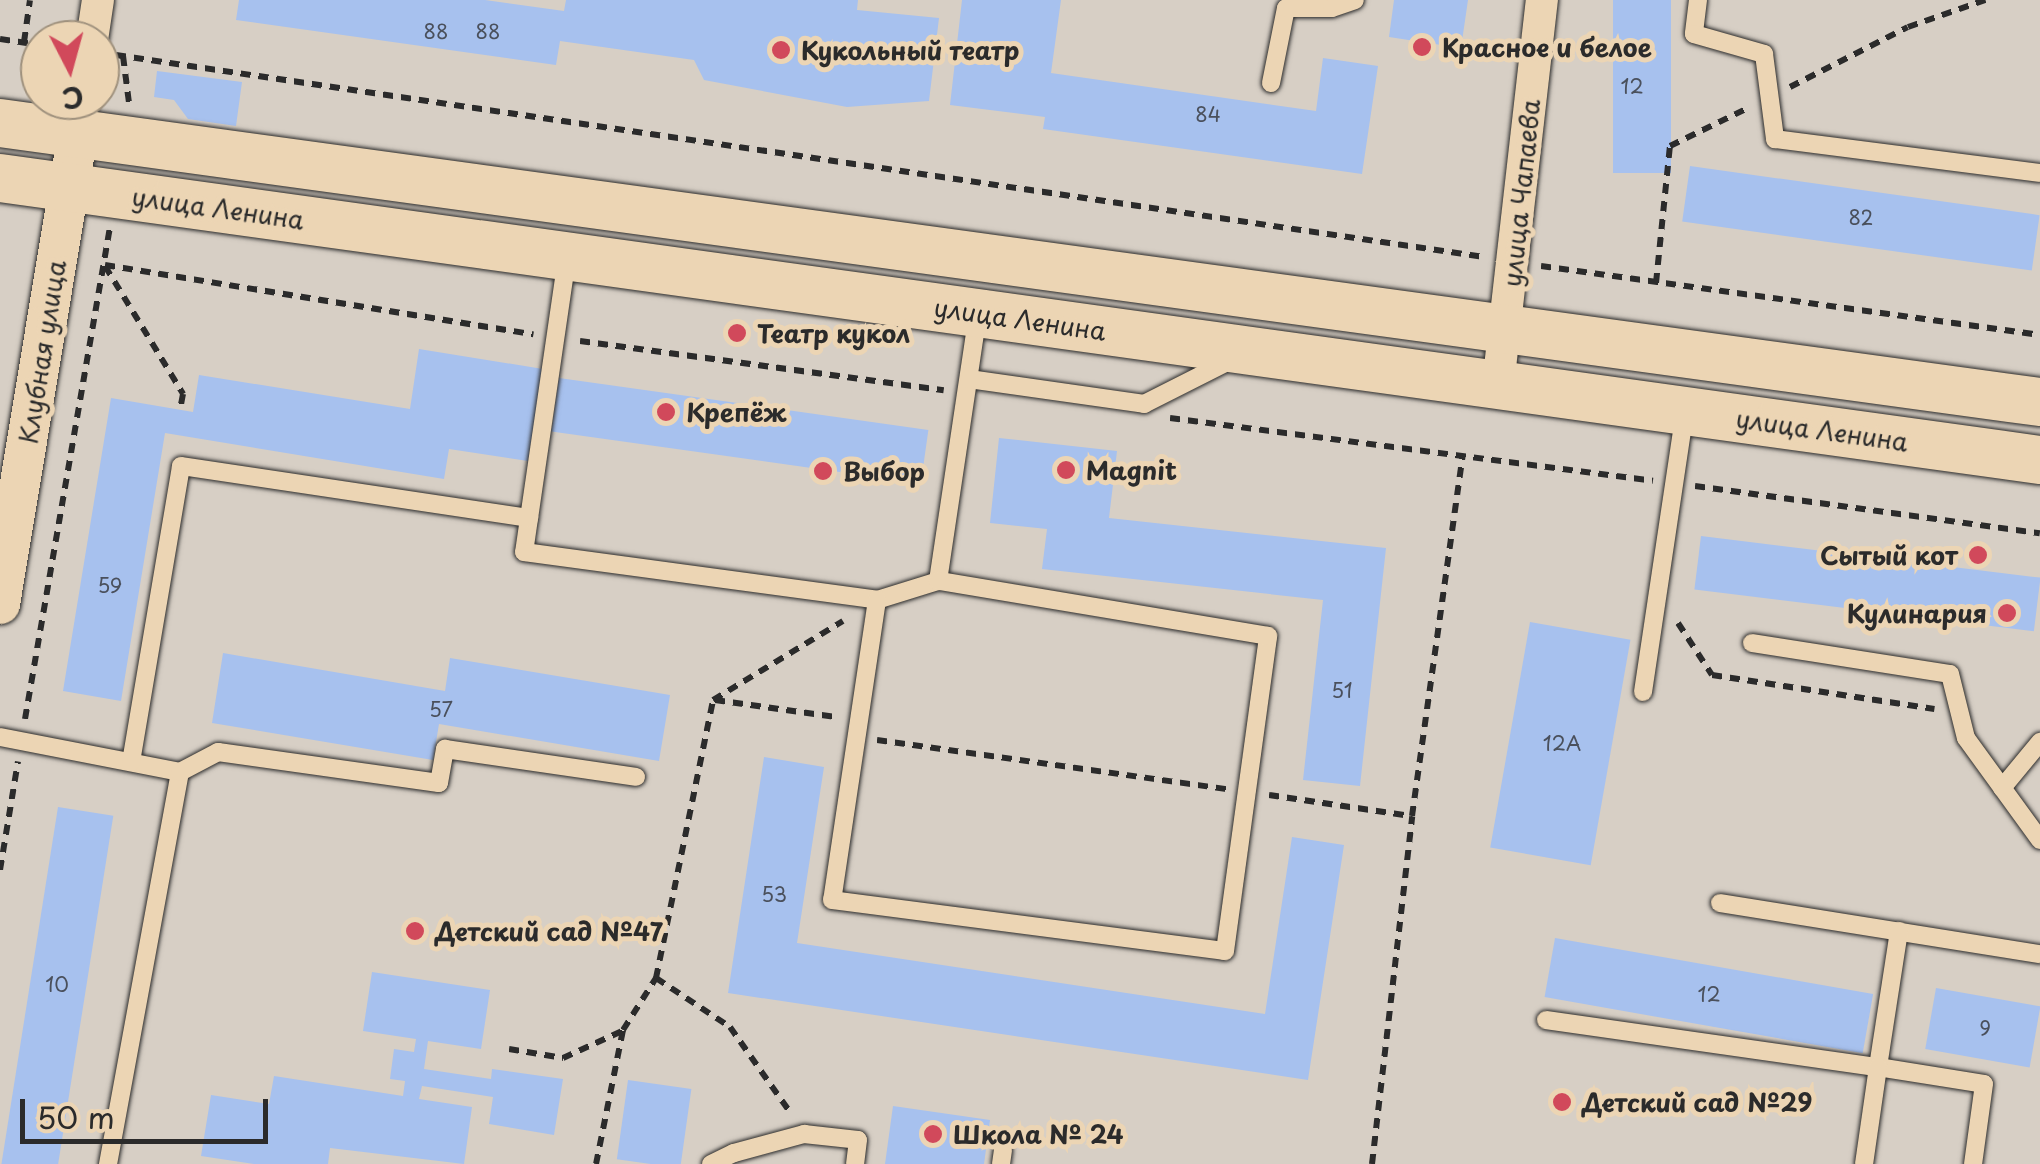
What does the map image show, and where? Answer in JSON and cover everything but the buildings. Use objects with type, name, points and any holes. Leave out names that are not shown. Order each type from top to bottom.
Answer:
[{"type":"main road","points":[[0,124],[95,125],[1506,329],[2040,402]]},
{"type":"main road","name":"улица Ленина","points":[[0,178],[2040,460]]},
{"type":"street","name":"улица Чапаева","points":[[1498,385],[1542,0]]},
{"type":"street","name":"Клубная улица","points":[[0,604],[11,468],[69,187],[95,125]]},
{"type":"lane","points":[[1271,83],[1286,8],[1332,8],[1355,0]]},
{"type":"lane","points":[[1698,0],[1694,34],[1764,54],[1775,139],[2040,173]]},
{"type":"lane","points":[[567,258],[524,552],[876,600],[938,581],[1268,636],[1225,951],[832,900],[876,600]]},
{"type":"lane","points":[[938,581],[978,313]]},
{"type":"lane","points":[[968,379],[1144,404],[1248,351]]},
{"type":"lane","points":[[1643,692],[1685,411]]},
{"type":"lane","points":[[131,762],[181,466],[529,518]]},
{"type":"lane","points":[[1752,644],[1950,674],[1966,738],[2040,840]]},
{"type":"lane","points":[[0,737],[180,772],[218,752],[439,783],[444,748],[636,777]]},
{"type":"lane","points":[[2002,788],[2040,742]]},
{"type":"lane","points":[[108,1164],[180,772]]},
{"type":"lane","points":[[1720,903],[2040,954]]},
{"type":"lane","points":[[1864,1164],[1899,931]]},
{"type":"lane","points":[[1546,1020],[1984,1084],[1973,1164]]},
{"type":"lane","points":[[711,1164],[734,1153],[804,1134],[858,1140],[855,1164]]},
{"type":"path","points":[[95,125],[129,104],[123,56],[126,38]]},
{"type":"path","points":[[120,56],[1514,262],[2040,335]]},
{"type":"path","points":[[0,870],[115,194]]},
{"type":"path","points":[[105,265],[183,394],[180,410]]},
{"type":"path","points":[[1372,1164],[1412,816],[1463,454]]},
{"type":"path","points":[[596,1164],[624,1030],[656,978],[713,700],[876,600]]},
{"type":"path","points":[[1712,676],[1960,713]]},
{"type":"path","points":[[713,700],[858,728],[1412,816]]},
{"type":"path","points":[[656,978],[730,1027],[804,1134]]},
{"type":"path","points":[[509,1049],[564,1058],[624,1030]]},
{"type":"place","name":"Красное и белое","points":[[1422,47]]},
{"type":"place","name":"Кукольный театр","points":[[781,50]]},
{"type":"place","name":"Театр кукол","points":[[737,333]]},
{"type":"place","name":"Крепёж","points":[[666,412]]},
{"type":"place","name":"Magnit","points":[[1066,470]]},
{"type":"place","name":"Выбор","points":[[823,471]]},
{"type":"place","name":"Сытый кот","points":[[1978,555]]},
{"type":"place","name":"Кулинария","points":[[2007,613]]},
{"type":"place","name":"Детский сад №47","points":[[415,931]]},
{"type":"place","name":"Детский сад №29","points":[[1562,1102]]},
{"type":"place","name":"Школа № 24","points":[[933,1134]]}]
